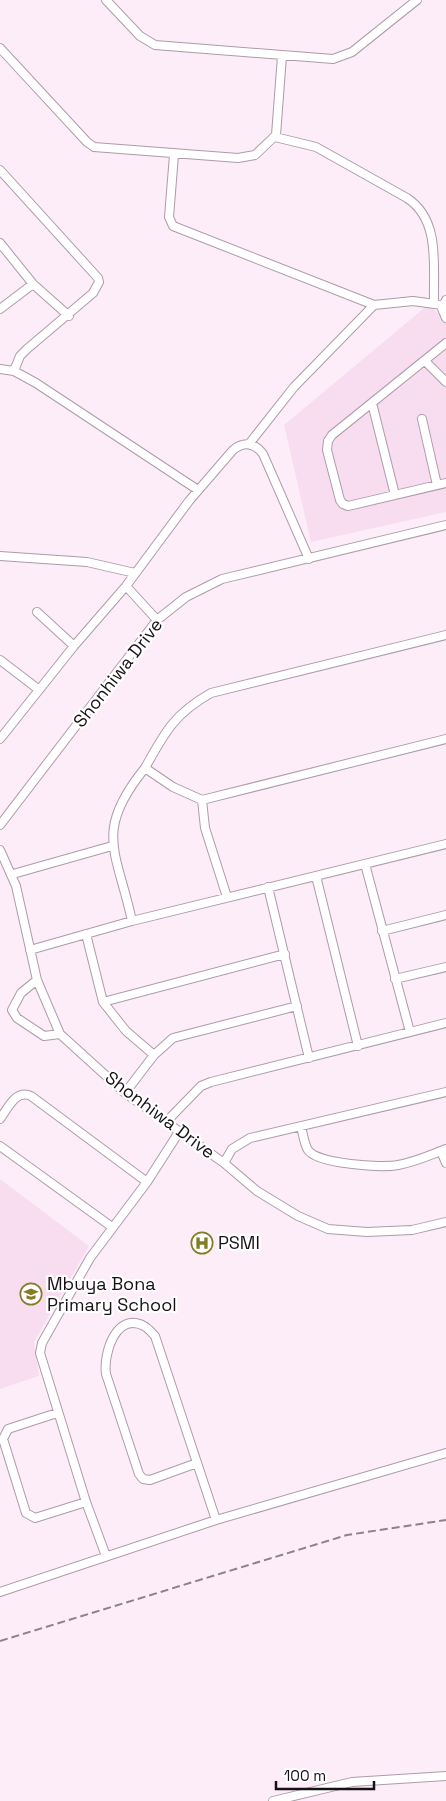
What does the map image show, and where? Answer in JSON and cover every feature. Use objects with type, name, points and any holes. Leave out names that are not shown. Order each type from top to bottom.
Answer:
[{"type":"street","points":[[106,0],[140,36],[155,45],[333,59],[345,56],[417,0]]},
{"type":"street","points":[[0,48],[92,146],[100,149],[174,155],[244,158],[255,154],[274,137],[282,56]]},
{"type":"street","points":[[274,137],[316,147],[407,198],[418,207],[427,218],[431,232],[434,303]]},
{"type":"street","points":[[174,155],[169,217],[173,226],[374,305],[413,301],[444,303],[446,318]]},
{"type":"street","points":[[0,170],[98,278],[99,282],[92,293],[69,316],[20,356],[14,371]]},
{"type":"street","points":[[0,243],[33,284],[69,316]]},
{"type":"street","points":[[0,256],[7,250]]},
{"type":"street","points":[[0,309],[33,284]]},
{"type":"street","points":[[249,444],[294,387],[374,305]]},
{"type":"street","points":[[446,343],[329,438],[327,450],[340,500],[348,506],[446,483]]},
{"type":"street","points":[[425,360],[446,382]]},
{"type":"street","points":[[0,369],[14,371],[36,384],[198,490]]},
{"type":"street","points":[[372,403],[395,495]]},
{"type":"street","points":[[422,419],[437,485]]},
{"type":"street","points":[[0,737],[38,689],[126,586],[198,490],[234,450],[243,444],[255,446],[262,454],[309,559]]},
{"type":"street","points":[[445,526],[446,535]]},
{"type":"street","name":"Shonhiwa Drive","points":[[0,826],[157,620],[186,597],[222,579],[445,526]]},
{"type":"street","points":[[0,556],[87,562],[136,573]]},
{"type":"street","points":[[126,586],[157,620]]},
{"type":"street","points":[[37,612],[74,646]]},
{"type":"street","points":[[132,920],[112,846],[115,815],[133,782],[145,768],[172,723],[190,705],[211,693],[446,635]]},
{"type":"street","points":[[0,660],[38,689]]},
{"type":"street","points":[[145,768],[172,787],[202,800],[446,739]]},
{"type":"street","points":[[202,800],[205,828],[227,897]]},
{"type":"street","points":[[30,950],[132,920],[446,844]]},
{"type":"street","points":[[13,874],[112,846]]},
{"type":"street","name":"Shonhiwa Drive","points":[[0,850],[13,874],[37,980],[60,1034],[125,1093],[224,1163],[257,1191],[298,1216],[328,1228],[367,1232],[412,1230],[446,1222]]},
{"type":"street","points":[[365,864],[394,979],[410,1032]]},
{"type":"street","points":[[316,876],[358,1046]]},
{"type":"street","points":[[268,887],[309,1058]]},
{"type":"street","points":[[382,930],[446,916]]},
{"type":"street","points":[[86,934],[103,1002],[126,1032],[154,1055]]},
{"type":"street","points":[[103,1002],[285,954]]},
{"type":"street","points":[[394,979],[446,967]]},
{"type":"street","points":[[37,980],[21,993],[12,1010],[17,1018],[44,1036],[60,1034]]},
{"type":"street","points":[[125,1093],[154,1055],[173,1038],[194,1031],[297,1006]]},
{"type":"street","points":[[166,1122],[201,1086],[446,1023]]},
{"type":"street","points":[[224,1163],[232,1149],[250,1138],[446,1092]]},
{"type":"street","points":[[0,1119],[18,1094],[24,1093],[31,1096],[146,1182]]},
{"type":"street","points":[[301,1127],[308,1150],[329,1161],[395,1166],[443,1150],[446,1163]]},
{"type":"street","points":[[106,1556],[86,1502],[41,1362],[42,1343],[90,1258],[146,1182],[179,1132]]},
{"type":"street","points":[[0,1146],[112,1228]]},
{"type":"street","points":[[197,1463],[150,1480],[144,1479],[139,1474],[106,1374],[104,1360],[110,1343],[119,1329],[126,1324],[143,1325],[156,1336],[216,1520]]},
{"type":"street","points":[[58,1412],[8,1428],[4,1433],[3,1439],[26,1513],[35,1518],[86,1502]]},
{"type":"street","points":[[0,1592],[216,1520],[446,1453]]},
{"type":"street","points":[[273,1801],[352,1782],[446,1776]]},
{"type":"shaded area","points":[[429,304],[446,323],[446,512],[311,542],[284,425]]},
{"type":"shaded area","name":"Mbuya Bona Primary School","points":[[0,1179],[89,1246],[34,1342],[39,1376],[0,1389]]},
{"type":"railway","points":[[0,1641],[347,1535],[446,1520]]},
{"type":"place","name":"PSMI","points":[[202,1243]]},
{"type":"place","name":"Mbuya Bona Primary School","points":[[31,1294]]}]
